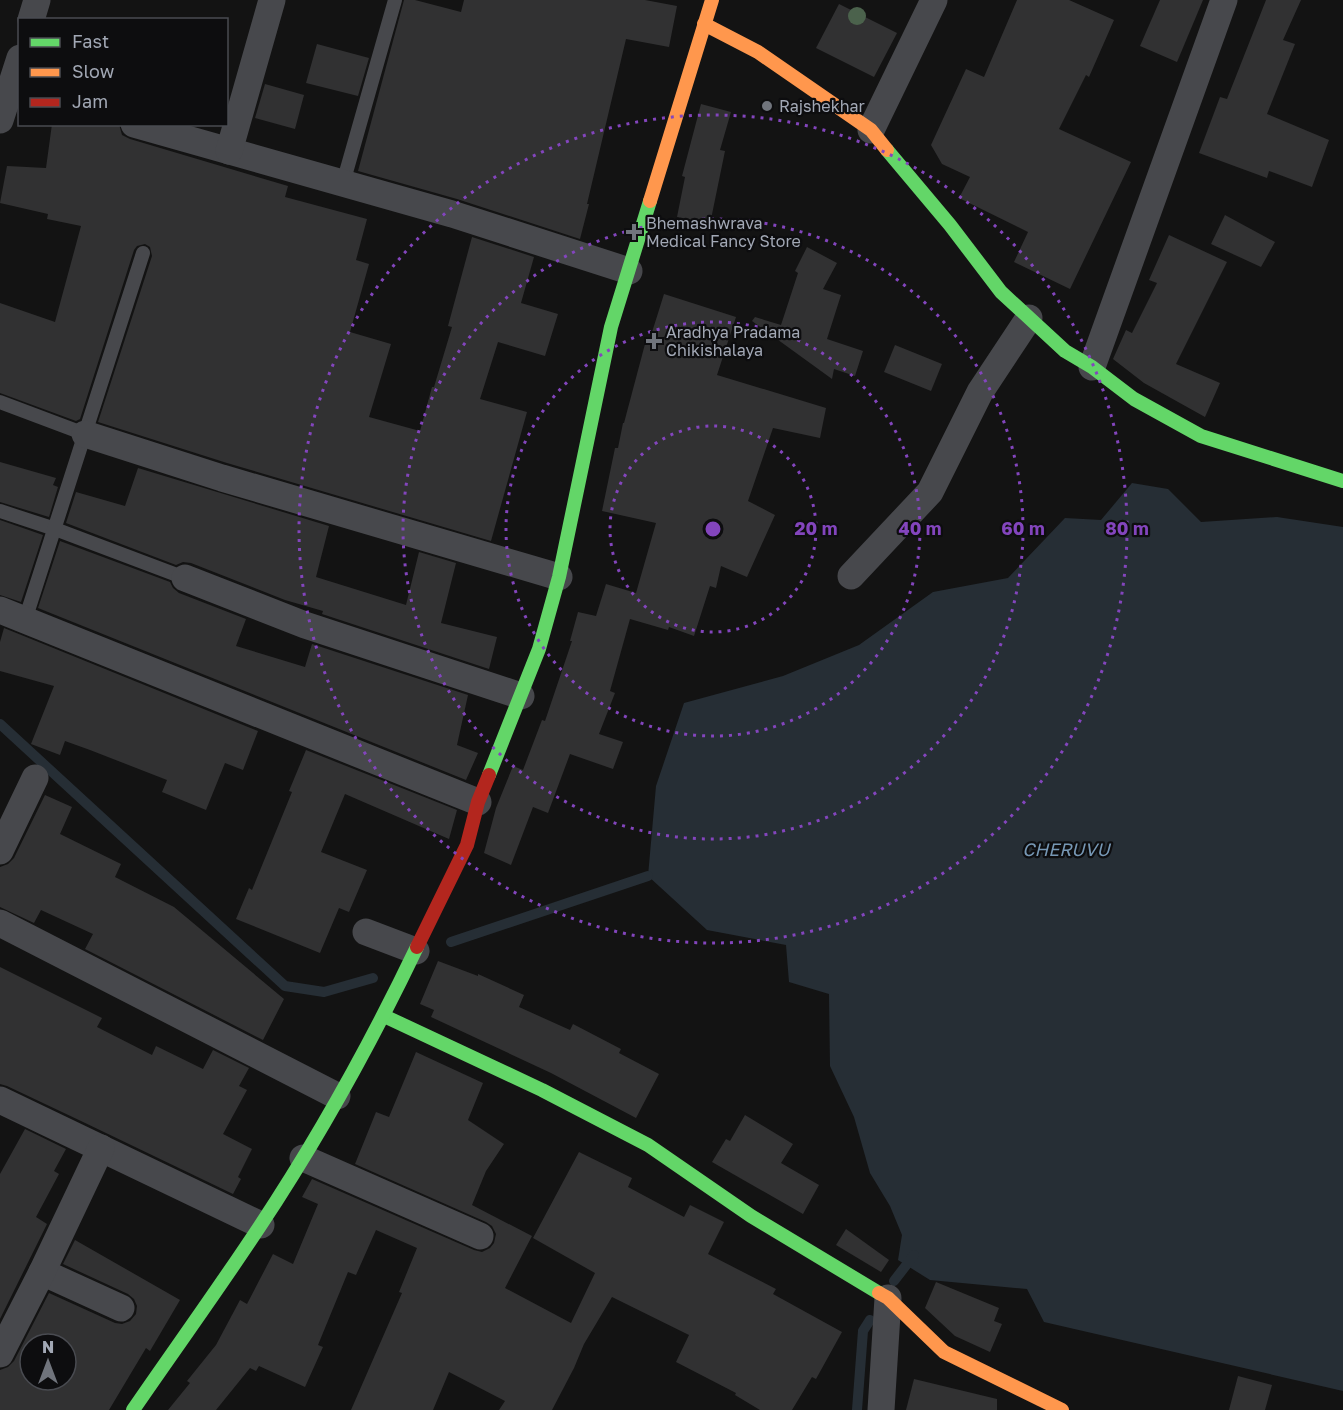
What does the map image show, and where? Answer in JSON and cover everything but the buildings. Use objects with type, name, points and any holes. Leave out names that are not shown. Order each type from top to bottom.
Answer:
[{"type":"street","points":[[32,18],[37,0]]},
{"type":"street","points":[[229,151],[272,0]]},
{"type":"street","points":[[133,1410],[261,1226],[303,1158],[384,1016],[467,845],[478,802],[539,649],[559,577],[611,327],[712,0]]},
{"type":"street","points":[[871,130],[934,0]]},
{"type":"street","points":[[1092,367],[1224,0]]},
{"type":"street","points":[[704,24],[758,52],[871,130],[950,225],[1001,292],[1065,351],[1092,367],[1134,399],[1201,436],[1343,482]]},
{"type":"street","points":[[0,120],[18,64]]},
{"type":"street","points":[[141,126],[452,214],[629,271]]},
{"type":"street","points":[[851,576],[930,492],[980,392],[1029,318]]},
{"type":"street","points":[[86,434],[222,478],[559,577]]},
{"type":"street","points":[[185,578],[305,625],[521,696]]},
{"type":"street","points":[[0,610],[478,802]]},
{"type":"street","points":[[0,851],[35,778]]},
{"type":"street","points":[[0,923],[337,1096]]},
{"type":"street","points":[[366,932],[416,951]]},
{"type":"street","points":[[384,1016],[542,1090],[648,1145],[751,1216],[888,1298],[944,1352],[1062,1410]]},
{"type":"street","points":[[0,1100],[261,1226]]},
{"type":"street","points":[[0,1354],[101,1148]]},
{"type":"street","points":[[303,1158],[480,1236]]},
{"type":"street","points":[[42,1272],[121,1308]]},
{"type":"street","points":[[881,1410],[888,1298]]},
{"type":"lane","points":[[344,183],[394,0]]},
{"type":"lane","points":[[25,620],[143,253]]},
{"type":"lane","points":[[0,402],[86,434]]},
{"type":"lane","points":[[0,512],[55,529],[185,578]]},
{"type":"water","name":"CHERUVU","points":[[1132,483],[1168,489],[1201,522],[1277,517],[1343,527],[1343,1391],[1044,1322],[1027,1289],[930,1280],[898,1260],[902,1235],[890,1206],[870,1173],[854,1117],[830,1066],[829,994],[789,982],[786,945],[707,930],[648,876],[656,786],[684,703],[783,676],[859,645],[933,592],[1008,578],[1065,518],[1101,520]]},
{"type":"waterway","points":[[0,724],[285,986],[324,992],[373,978]]},
{"type":"waterway","points":[[451,942],[648,876]]},
{"type":"waterway","points":[[894,1281],[914,1255]]},
{"type":"waterway","points":[[857,1410],[863,1331],[870,1320]]},
{"type":"traffic: fast","points":[[887,150],[950,225],[1001,292],[1065,351],[1092,367],[1134,399],[1201,436],[1343,481]]},
{"type":"traffic: fast","points":[[489,775],[539,649],[559,577],[611,327],[650,201]]},
{"type":"traffic: fast","points":[[133,1410],[244,1249],[303,1158],[363,1054],[417,947]]},
{"type":"traffic: fast","points":[[384,1016],[542,1090],[648,1145],[751,1216],[879,1293]]},
{"type":"traffic: slow","points":[[650,201],[712,0]]},
{"type":"traffic: slow","points":[[704,24],[758,52],[871,130],[887,150]]},
{"type":"traffic: slow","points":[[879,1293],[888,1298],[944,1352],[1062,1410]]},
{"type":"traffic: jam","points":[[417,947],[467,845],[478,802],[489,775]]},
{"type":"place","name":"Rajshekhar","points":[[767,106]]},
{"type":"place","name":"Bhemashwrava Medical Fancy Store","points":[[634,232]]},
{"type":"place","name":"Aradhya Pradama Chikishalaya","points":[[654,341]]}]
